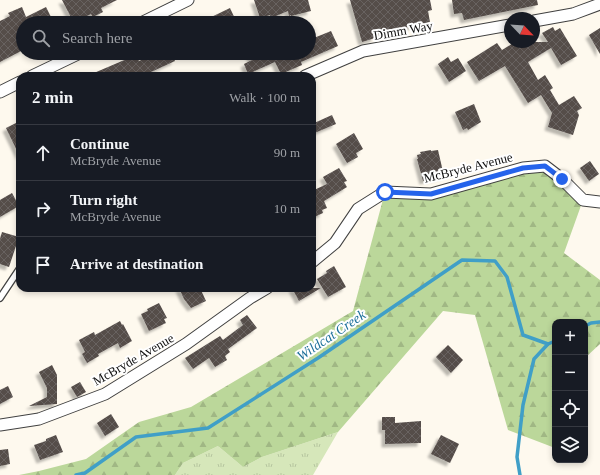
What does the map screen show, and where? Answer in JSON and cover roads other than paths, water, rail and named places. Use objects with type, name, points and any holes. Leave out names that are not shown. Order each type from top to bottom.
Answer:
[{"type":"street","points":[[155,16],[188,0]]},
{"type":"street","points":[[540,20],[573,14],[600,4]]},
{"type":"street","name":"Dimm Way","points":[[314,72],[363,51],[504,26]]},
{"type":"street","points":[[40,72],[65,60]]},
{"type":"street","points":[[0,92],[16,84]]},
{"type":"street","name":"McBryde Avenue","points":[[316,259],[335,243],[358,209],[385,192],[431,194],[523,168],[545,166],[562,179],[583,200],[600,202]]},
{"type":"street","name":"McBryde Avenue","points":[[0,425],[39,419],[105,394],[186,344],[250,298],[261,292]]},
{"type":"lane","points":[[0,298],[16,274]]},
{"type":"waterway","name":"Wildcat Creek","points":[[76,475],[85,473],[136,437],[208,428],[318,358],[462,260],[495,261],[507,277],[523,335],[548,344],[552,342]]},
{"type":"waterway","name":"Wildcat Creek","points":[[588,324],[600,322]]},
{"type":"waterway","points":[[520,475],[517,457],[523,405],[534,359],[548,344]]}]
